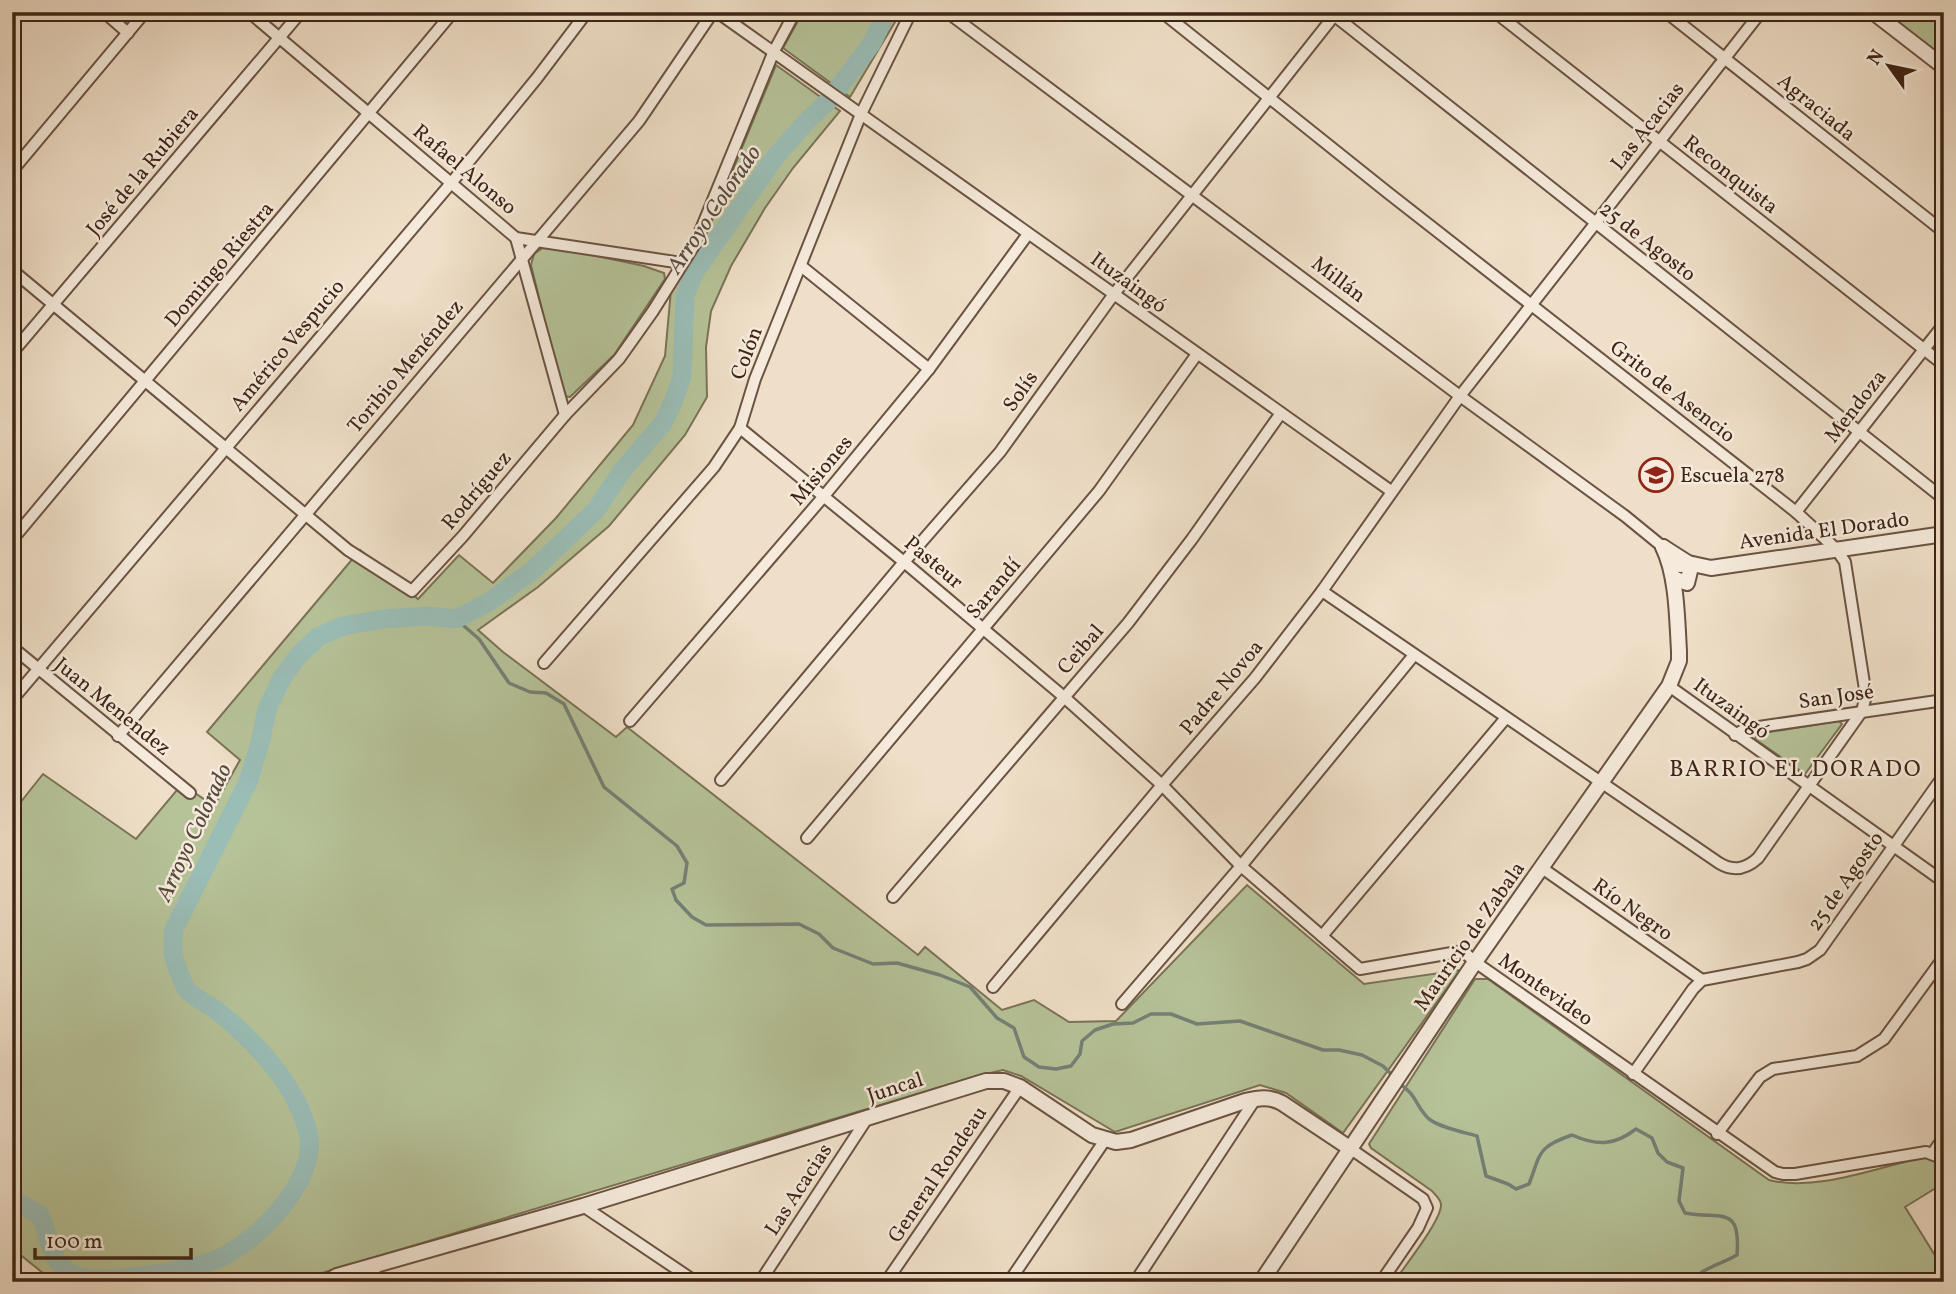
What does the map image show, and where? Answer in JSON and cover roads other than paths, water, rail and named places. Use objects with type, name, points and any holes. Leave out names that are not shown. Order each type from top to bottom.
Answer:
[{"type":"street","points":[[104,12],[128,33]]},
{"type":"street","points":[[12,171],[145,12]]},
{"type":"street","name":"Rafael Alonso","points":[[248,12],[516,238],[565,415]]},
{"type":"street","name":"José de la Rubiera","points":[[12,353],[301,12]]},
{"type":"street","name":"Domingo Riestra","points":[[12,540],[453,12]]},
{"type":"street","name":"Américo Vespucio","points":[[12,700],[452,182],[587,12]]},
{"type":"street","name":"Ituzaingó","points":[[715,12],[774,51],[1391,491]]},
{"type":"street","name":"Toribio Menéndez","points":[[118,736],[639,121],[715,12]]},
{"type":"street","name":"Rodríguez","points":[[305,514],[348,551],[410,590],[415,589],[565,415],[619,359],[653,311],[695,244],[774,51],[795,12]]},
{"type":"street","name":"Colón","points":[[544,663],[714,467],[740,428],[755,379],[861,114],[911,12]]},
{"type":"street","name":"Millán","points":[[947,12],[1663,547],[1688,563],[1710,568]]},
{"type":"street","name":"Grito de Asencio","points":[[1162,12],[1796,512],[1836,549],[1845,562],[1866,696],[1862,711]]},
{"type":"street","name":"Reconquista","points":[[1495,12],[1944,365]]},
{"type":"street","name":"Agraciada","points":[[1666,12],[1944,232]]},
{"type":"street","name":"Las Acacias","points":[[1460,396],[1761,12]]},
{"type":"street","points":[[1874,12],[1944,67]]},
{"type":"street","name":"Solís","points":[[721,780],[1000,452],[1114,294],[1333,13]]},
{"type":"street","name":"25 de Agosto","points":[[1333,13],[1944,499]]},
{"type":"street","name":"Misiones","points":[[630,721],[824,496],[929,369],[1028,234]]},
{"type":"street","points":[[516,238],[682,263]]},
{"type":"street","points":[[801,266],[929,369]]},
{"type":"street","points":[[12,270],[305,514]]},
{"type":"street","name":"Mendoza","points":[[1796,512],[1944,324]]},
{"type":"street","name":"Sarandí","points":[[807,838],[1099,491],[1197,354]]},
{"type":"street","name":"Padre Novoa","points":[[993,987],[1255,678],[1322,591],[1460,396]]},
{"type":"street","name":"Ceibal","points":[[893,897],[1161,580],[1281,414]]},
{"type":"street","name":"Pasteur","points":[[740,428],[1064,697],[1162,785]]},
{"type":"street","name":"Avenida El Dorado","points":[[1710,568],[1944,534]]},
{"type":"street","name":"Mauricio de Zabala","points":[[1261,1282],[1475,962],[1669,686],[1679,661],[1674,605],[1677,578],[1663,547]]},
{"type":"street","points":[[1677,578],[1690,571],[1688,563]]},
{"type":"street","points":[[1677,578],[1710,568]]},
{"type":"street","points":[[1322,591],[1505,719],[1731,869],[1747,866],[1758,858],[1862,711]]},
{"type":"street","name":"Juan Menendez","points":[[12,647],[190,793]]},
{"type":"street","points":[[1122,1004],[1241,866],[1414,655]]},
{"type":"street","name":"Ituzaingó","points":[[1669,686],[1944,882]]},
{"type":"street","name":"San José","points":[[1735,735],[1745,729],[1944,700]]},
{"type":"street","points":[[1322,936],[1505,719]]},
{"type":"street","name":"25 de Agosto","points":[[1702,979],[1798,962],[1815,954],[1944,775]]},
{"type":"street","name":"Montevideo","points":[[1162,785],[1241,866],[1360,969],[1463,951],[1766,1167],[1783,1174],[1926,1152],[1944,1159]]},
{"type":"street","name":"Río Negro","points":[[1542,868],[1702,979]]},
{"type":"street","points":[[1717,1134],[1760,1077],[1773,1069],[1857,1056],[1884,1040],[1944,957]]},
{"type":"street","points":[[1633,1074],[1702,979]]},
{"type":"street","name":"Juncal","points":[[331,1279],[583,1206],[986,1081],[1004,1081],[1020,1087],[1092,1135],[1105,1140]]},
{"type":"street","name":"General Rondeau","points":[[886,1282],[1020,1087]]},
{"type":"street","points":[[1136,1281],[1256,1098]]},
{"type":"street","points":[[1009,1282],[1105,1140],[1131,1140],[1256,1098],[1275,1099],[1423,1199],[1427,1208],[1418,1228],[1381,1282]]},
{"type":"street","name":"Las Acacias","points":[[760,1282],[868,1117]]},
{"type":"street","points":[[1932,1154],[1944,1137]]},
{"type":"street","points":[[583,1206],[696,1282]]},
{"type":"street","points":[[369,1267],[382,1282]]},
{"type":"waterway","name":"Arroyo Colorado","points":[[12,1199],[40,1215],[52,1250],[63,1268],[77,1276],[101,1279],[169,1272],[213,1261],[247,1241],[281,1209],[304,1170],[309,1151],[308,1132],[302,1115],[285,1082],[261,1052],[221,1014],[186,989],[175,962],[173,948],[174,929],[248,782],[267,709],[282,678],[298,656],[318,637],[343,626],[383,619],[426,616],[456,619],[489,602],[533,570],[596,510],[622,471],[663,423],[674,400],[682,376],[685,296],[694,273],[776,156],[830,99],[872,43],[885,12]]},
{"type":"waterway","points":[[456,619],[479,639],[509,683],[530,692],[546,693],[564,704],[604,787],[677,846],[687,863],[684,883],[672,889],[676,900],[692,917],[706,925],[799,924],[819,934],[833,948],[873,964],[897,963],[970,987],[997,1018],[1014,1028],[1024,1057],[1039,1067],[1056,1069],[1071,1066],[1080,1054],[1082,1041],[1095,1030],[1113,1024],[1133,1023],[1151,1014],[1171,1014],[1197,1024],[1240,1021],[1323,1050],[1362,1055],[1383,1066],[1393,1076]]},
{"type":"waterway","points":[[1400,1084],[1410,1092],[1429,1119],[1477,1136],[1486,1176],[1516,1189],[1529,1184],[1546,1148],[1572,1135],[1589,1141],[1605,1142],[1620,1139],[1636,1129],[1652,1138],[1658,1153],[1667,1162],[1683,1168],[1679,1201],[1685,1213],[1726,1218],[1732,1221],[1736,1228],[1737,1255],[1706,1270],[1691,1282]]},
{"type":"place","name":"Escuela 278","points":[[1656,475]]},
{"type":"district","name":"BARRIO EL DORADO","points":[[1796,768]]}]
